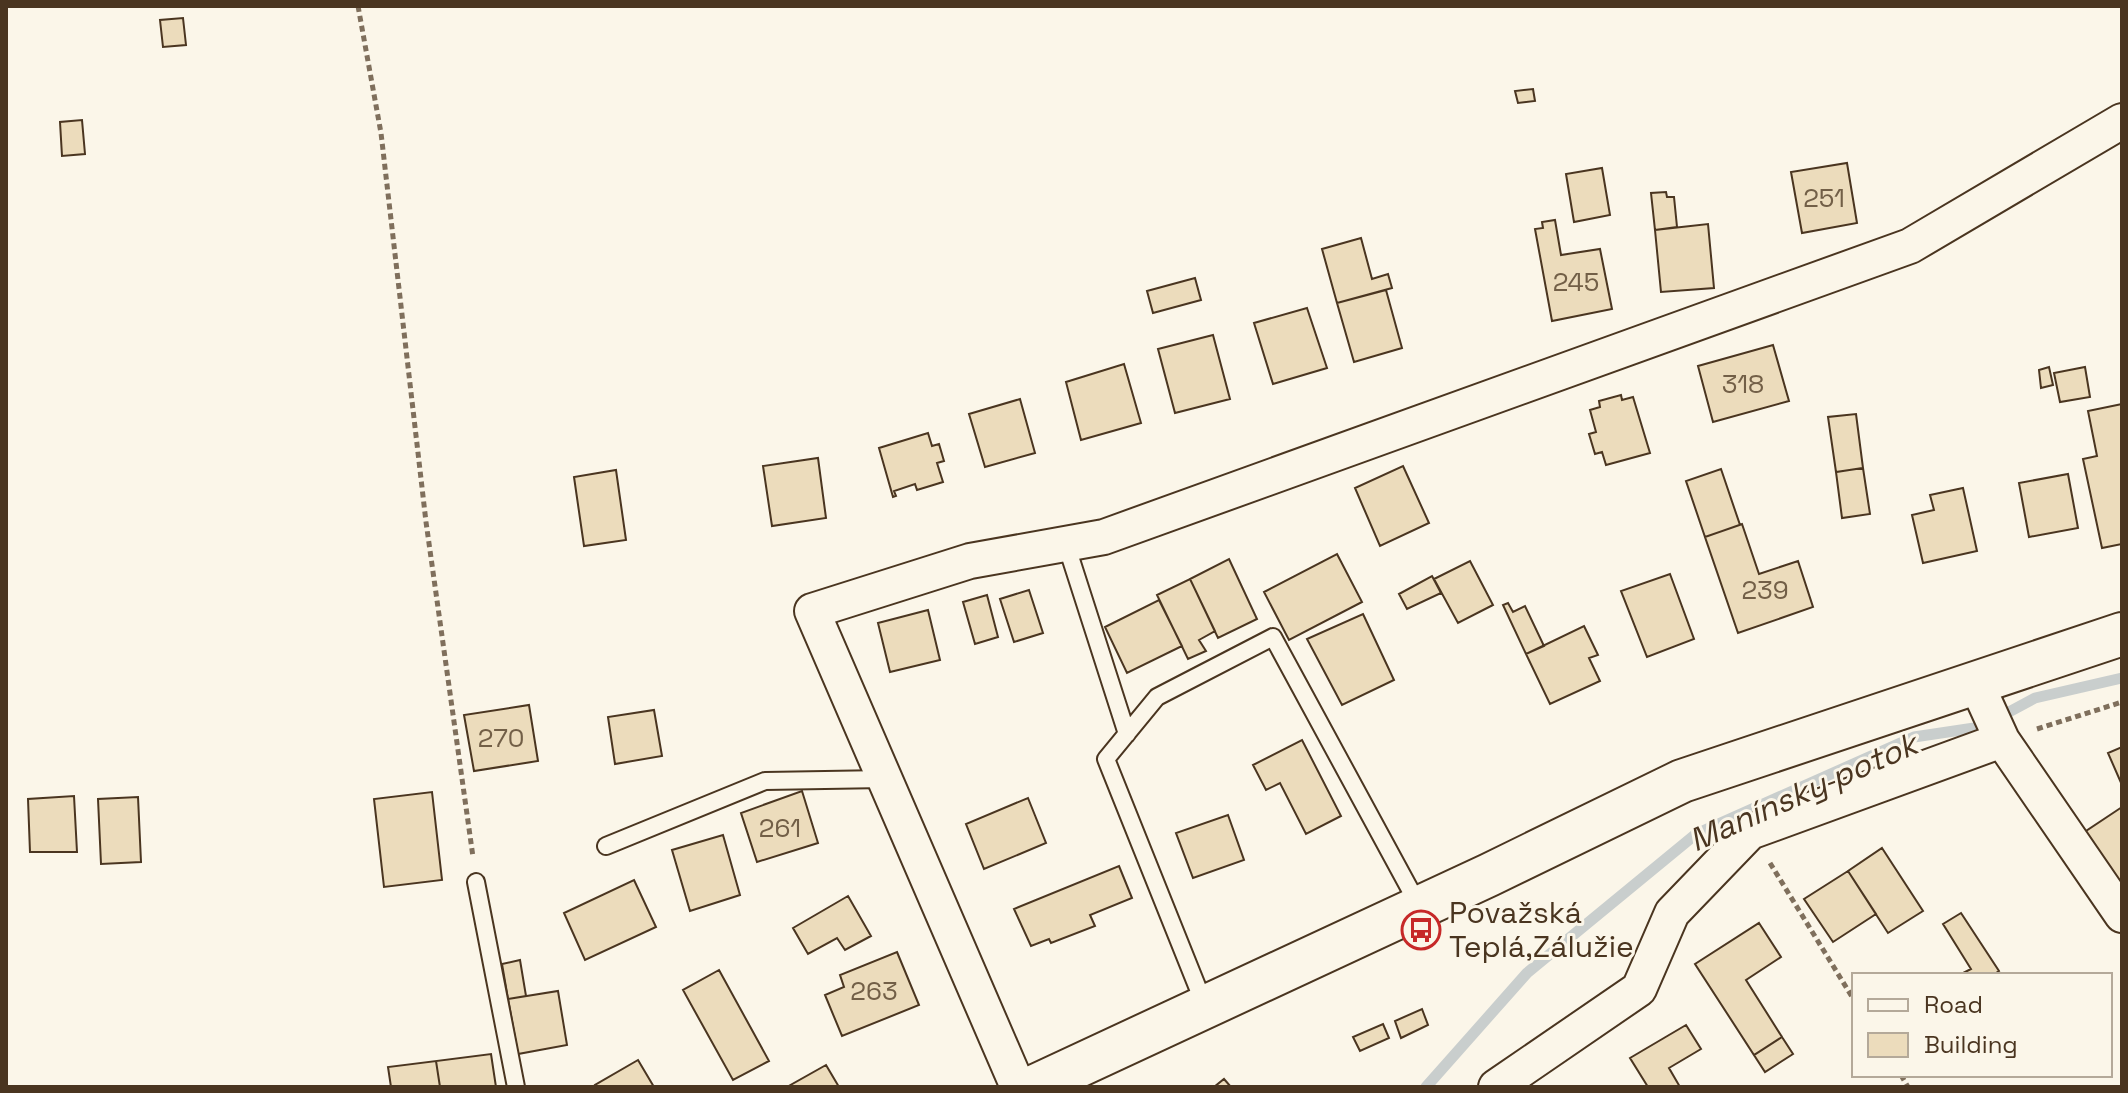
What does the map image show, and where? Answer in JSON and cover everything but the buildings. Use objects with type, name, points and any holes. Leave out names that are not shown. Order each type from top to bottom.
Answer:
[{"type":"street","points":[[1018,1087],[812,611],[970,561],[1104,537],[1910,246],[2122,121]]},
{"type":"street","points":[[1033,1087],[1682,781],[2122,634]]},
{"type":"street","points":[[1976,683],[2002,740],[2122,915]]},
{"type":"street","points":[[1496,1087],[1639,989],[1672,913],[1750,832],[2002,740]]},
{"type":"lane","points":[[1066,544],[1127,734]]},
{"type":"lane","points":[[1205,1006],[1106,759],[1157,697],[1273,637],[1419,906]]},
{"type":"lane","points":[[606,846],[765,781],[885,779]]},
{"type":"lane","points":[[476,882],[516,1087]]},
{"type":"path","points":[[358,6],[381,133],[426,522],[476,882]]},
{"type":"path","points":[[2002,740],[2122,702]]},
{"type":"path","points":[[1750,832],[1852,997]]},
{"type":"waterway","name":"Manínsky potok","points":[[1426,1087],[1527,973],[1696,834],[1914,737],[1981,727],[2035,698],[2122,678]]},
{"type":"place","name":"Považská Teplá,Zálužie","points":[[1421,930]]}]
